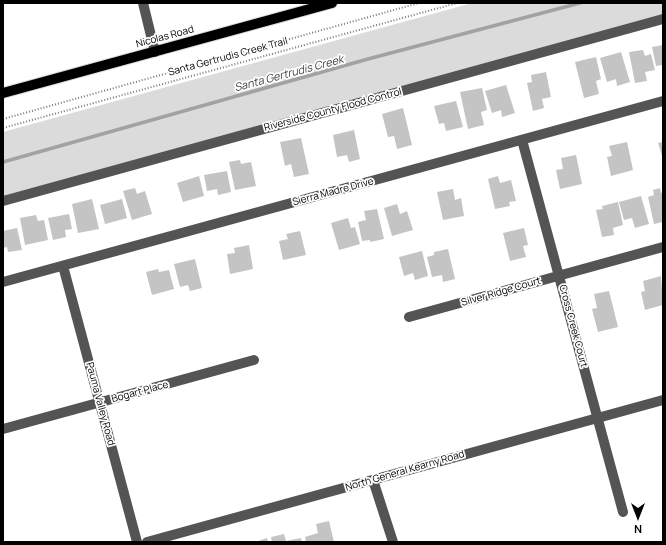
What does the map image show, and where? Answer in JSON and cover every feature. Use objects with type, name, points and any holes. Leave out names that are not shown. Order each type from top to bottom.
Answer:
[{"type":"main road","name":"Nicolas Road","points":[[3,93],[332,3]]},
{"type":"street","points":[[143,3],[155,52]]},
{"type":"street","name":"Riverside County Flood Control","points":[[3,201],[663,20]]},
{"type":"street","name":"Sierra Madre Drive","points":[[3,282],[663,101]]},
{"type":"street","name":"Cross Creek Court","points":[[522,140],[623,512]]},
{"type":"street","name":"Silver Ridge Court","points":[[409,317],[663,247]]},
{"type":"street","name":"Pauma Valley Road","points":[[63,266],[137,542]]},
{"type":"street","name":"Bogart Place","points":[[3,429],[254,360]]},
{"type":"street","name":"North General Kearny Road","points":[[147,542],[663,400]]},
{"type":"street","points":[[374,480],[393,542]]},
{"type":"path","points":[[3,119],[419,3]]},
{"type":"path","name":"Santa Gertrudis Creek Trail","points":[[3,128],[457,3]]},
{"type":"shaded area","points":[[472,3],[663,3],[663,15],[3,196],[3,132]]},
{"type":"building","points":[[663,45],[663,67],[662,65],[656,66],[652,47]]},
{"type":"building","points":[[643,50],[645,56],[651,54],[655,70],[645,72],[647,81],[635,83],[629,52]]},
{"type":"building","points":[[621,52],[630,82],[617,86],[616,79],[607,82],[600,58]]},
{"type":"building","points":[[596,57],[601,79],[596,81],[599,94],[584,98],[575,62]]},
{"type":"building","points":[[546,72],[551,97],[542,99],[544,108],[533,111],[527,83],[532,82],[531,75]]},
{"type":"building","points":[[506,85],[515,113],[502,117],[501,110],[492,113],[485,91]]},
{"type":"building","points":[[482,88],[487,110],[481,112],[484,125],[468,129],[460,92]]},
{"type":"building","points":[[456,101],[463,127],[446,131],[444,123],[439,124],[434,106]]},
{"type":"building","points":[[403,108],[412,145],[397,149],[394,136],[388,137],[382,114]]},
{"type":"building","points":[[354,130],[360,159],[349,162],[347,155],[337,157],[333,135]]},
{"type":"building","points":[[301,138],[309,174],[294,177],[291,164],[285,166],[280,142]]},
{"type":"building","points":[[627,142],[633,170],[611,176],[607,157],[612,156],[609,146]]},
{"type":"building","points":[[663,142],[663,159],[658,143]]},
{"type":"building","points":[[576,155],[582,184],[560,189],[556,170],[563,169],[561,158]]},
{"type":"building","points":[[240,160],[241,164],[251,162],[256,186],[235,190],[229,162]]},
{"type":"building","points":[[227,171],[231,192],[218,195],[217,189],[207,191],[204,175]]},
{"type":"building","points":[[199,176],[204,196],[183,202],[177,183]]},
{"type":"building","points":[[498,176],[500,183],[511,180],[516,201],[509,202],[510,206],[495,209],[488,179]]},
{"type":"building","points":[[135,188],[137,194],[145,191],[152,214],[132,220],[123,191]]},
{"type":"building","points":[[660,188],[661,193],[663,192],[663,222],[654,224],[648,197],[654,195],[653,190]]},
{"type":"building","points":[[453,189],[455,200],[461,198],[464,216],[443,220],[437,192]]},
{"type":"building","points":[[641,196],[649,224],[635,228],[632,218],[624,220],[619,202]]},
{"type":"building","points":[[92,199],[99,229],[78,233],[72,204]]},
{"type":"building","points":[[122,199],[127,218],[105,224],[100,205]]},
{"type":"building","points":[[618,202],[623,225],[613,228],[614,235],[602,237],[596,210],[603,209],[602,206]]},
{"type":"building","points":[[397,204],[400,214],[407,211],[413,230],[392,236],[384,208]]},
{"type":"building","points":[[377,209],[384,239],[370,242],[370,240],[362,241],[358,222],[366,220],[364,211]]},
{"type":"building","points":[[69,214],[72,229],[65,230],[66,237],[53,240],[48,218]]},
{"type":"building","points":[[36,215],[38,221],[44,220],[48,240],[25,245],[20,218]]},
{"type":"building","points":[[348,218],[351,228],[355,227],[360,244],[339,250],[331,223]]},
{"type":"building","points":[[17,228],[22,250],[8,252],[7,247],[3,248],[3,231]]},
{"type":"building","points":[[524,228],[528,245],[523,246],[526,257],[510,261],[503,233]]},
{"type":"building","points":[[300,231],[306,255],[283,260],[279,241],[288,239],[286,234]]},
{"type":"building","points":[[249,245],[253,269],[230,274],[227,254],[235,253],[234,248]]},
{"type":"building","points":[[448,249],[455,279],[443,282],[442,275],[432,277],[427,257],[434,255],[434,252]]},
{"type":"building","points":[[422,251],[428,276],[415,280],[413,273],[404,276],[399,257]]},
{"type":"building","points":[[195,259],[202,288],[190,291],[188,285],[180,287],[174,264]]},
{"type":"building","points":[[158,269],[159,272],[169,270],[174,289],[152,295],[146,272]]},
{"type":"building","points":[[661,276],[663,305],[645,310],[641,292],[645,291],[643,281]]},
{"type":"building","points":[[609,291],[618,327],[598,332],[592,309],[597,308],[594,294]]},
{"type":"building","points":[[329,521],[334,542],[306,542],[305,537],[318,533],[316,524]]},
{"type":"building","points":[[284,534],[286,541],[301,538],[302,542],[272,542],[271,537]]},
{"type":"building","points":[[267,538],[268,542],[255,542]]},
{"type":"waterway","name":"Santa Gertrudis Creek","points":[[3,162],[368,59],[580,3]]}]
